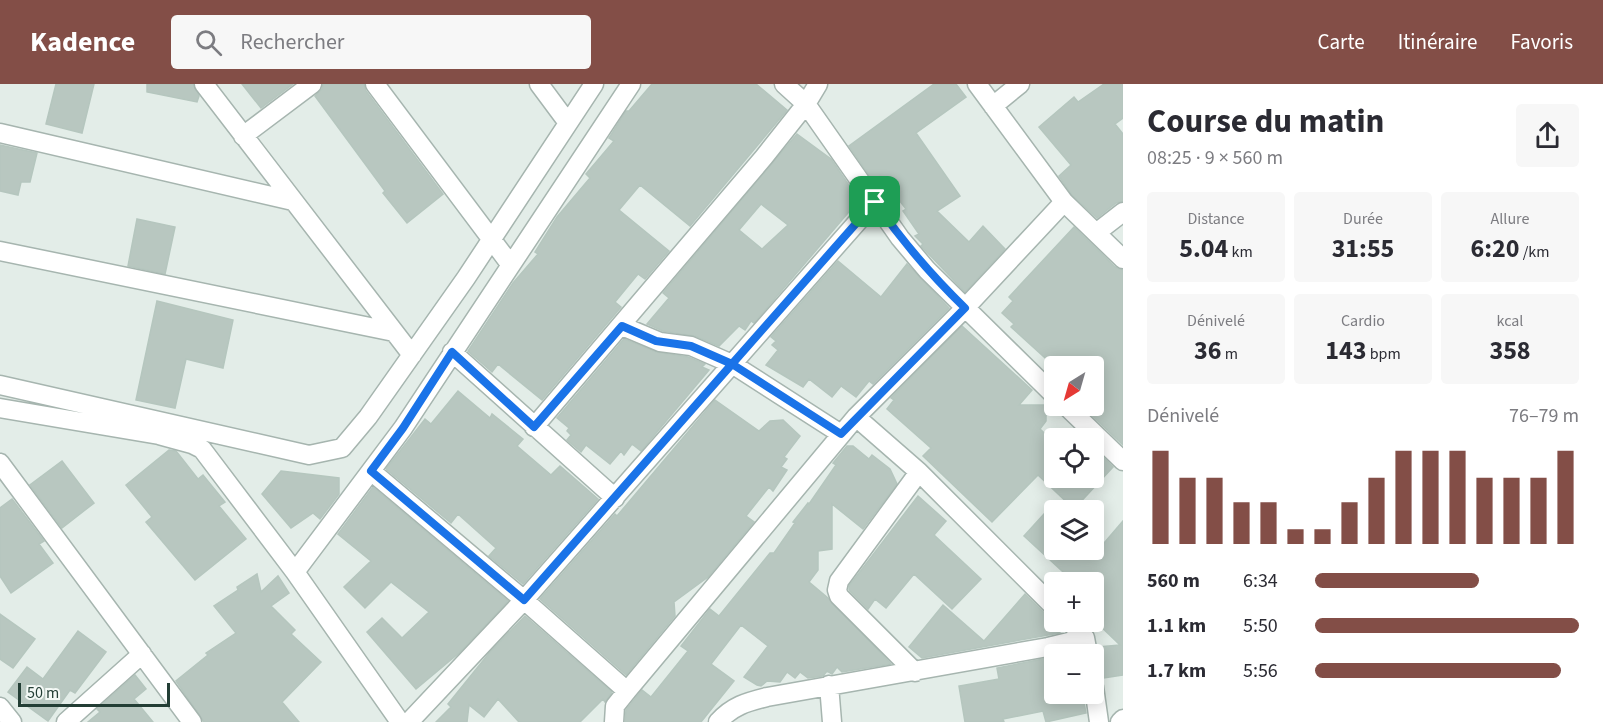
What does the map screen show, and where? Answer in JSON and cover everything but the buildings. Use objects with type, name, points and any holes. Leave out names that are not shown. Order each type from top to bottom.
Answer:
[{"type":"street","points":[[204,84],[412,355]]},
{"type":"street","points":[[243,136],[312,84]]},
{"type":"street","points":[[375,84],[510,264]]},
{"type":"street","points":[[539,84],[568,123]]},
{"type":"street","points":[[0,385],[309,455],[342,448],[368,417],[412,355],[594,84]]},
{"type":"street","points":[[295,572],[403,428],[631,84]]},
{"type":"street","points":[[784,84],[806,104],[900,238],[927,270],[1044,385]]},
{"type":"street","points":[[534,427],[622,326],[806,104],[818,84]]},
{"type":"street","points":[[977,84],[1064,202],[1123,259]]},
{"type":"street","points":[[993,106],[1020,84]]},
{"type":"street","points":[[0,133],[293,201]]},
{"type":"street","points":[[409,722],[524,600],[875,202]]},
{"type":"street","points":[[614,722],[615,706],[841,434],[965,308],[1064,202]]},
{"type":"street","points":[[1096,233],[1123,212]]},
{"type":"street","points":[[0,251],[394,332]]},
{"type":"street","points":[[622,326],[656,341],[691,346],[732,364],[841,434]]},
{"type":"street","points":[[452,352],[615,498]]},
{"type":"street","points":[[0,408],[159,435],[198,447],[211,460],[295,572],[400,722]]},
{"type":"street","points":[[1076,416],[1123,461]]},
{"type":"street","points":[[856,417],[919,472],[1044,597]]},
{"type":"street","points":[[0,463],[192,722]]},
{"type":"street","points":[[371,471],[524,600],[627,691]]},
{"type":"street","points":[[915,672],[839,596],[837,590],[839,581],[919,472]]},
{"type":"street","points":[[718,722],[742,704],[1044,648]]},
{"type":"street","points":[[66,722],[142,654]]},
{"type":"street","points":[[829,686],[832,722]]},
{"type":"street","points":[[1096,704],[1099,722]]},
{"type":"street","points":[[0,707],[12,722]]},
{"type":"route","points":[[875,202],[732,364],[691,346],[656,341],[622,326],[534,427],[452,352],[403,428],[371,471],[524,600],[732,364],[841,434],[965,308],[927,270],[900,238],[875,202]]}]
